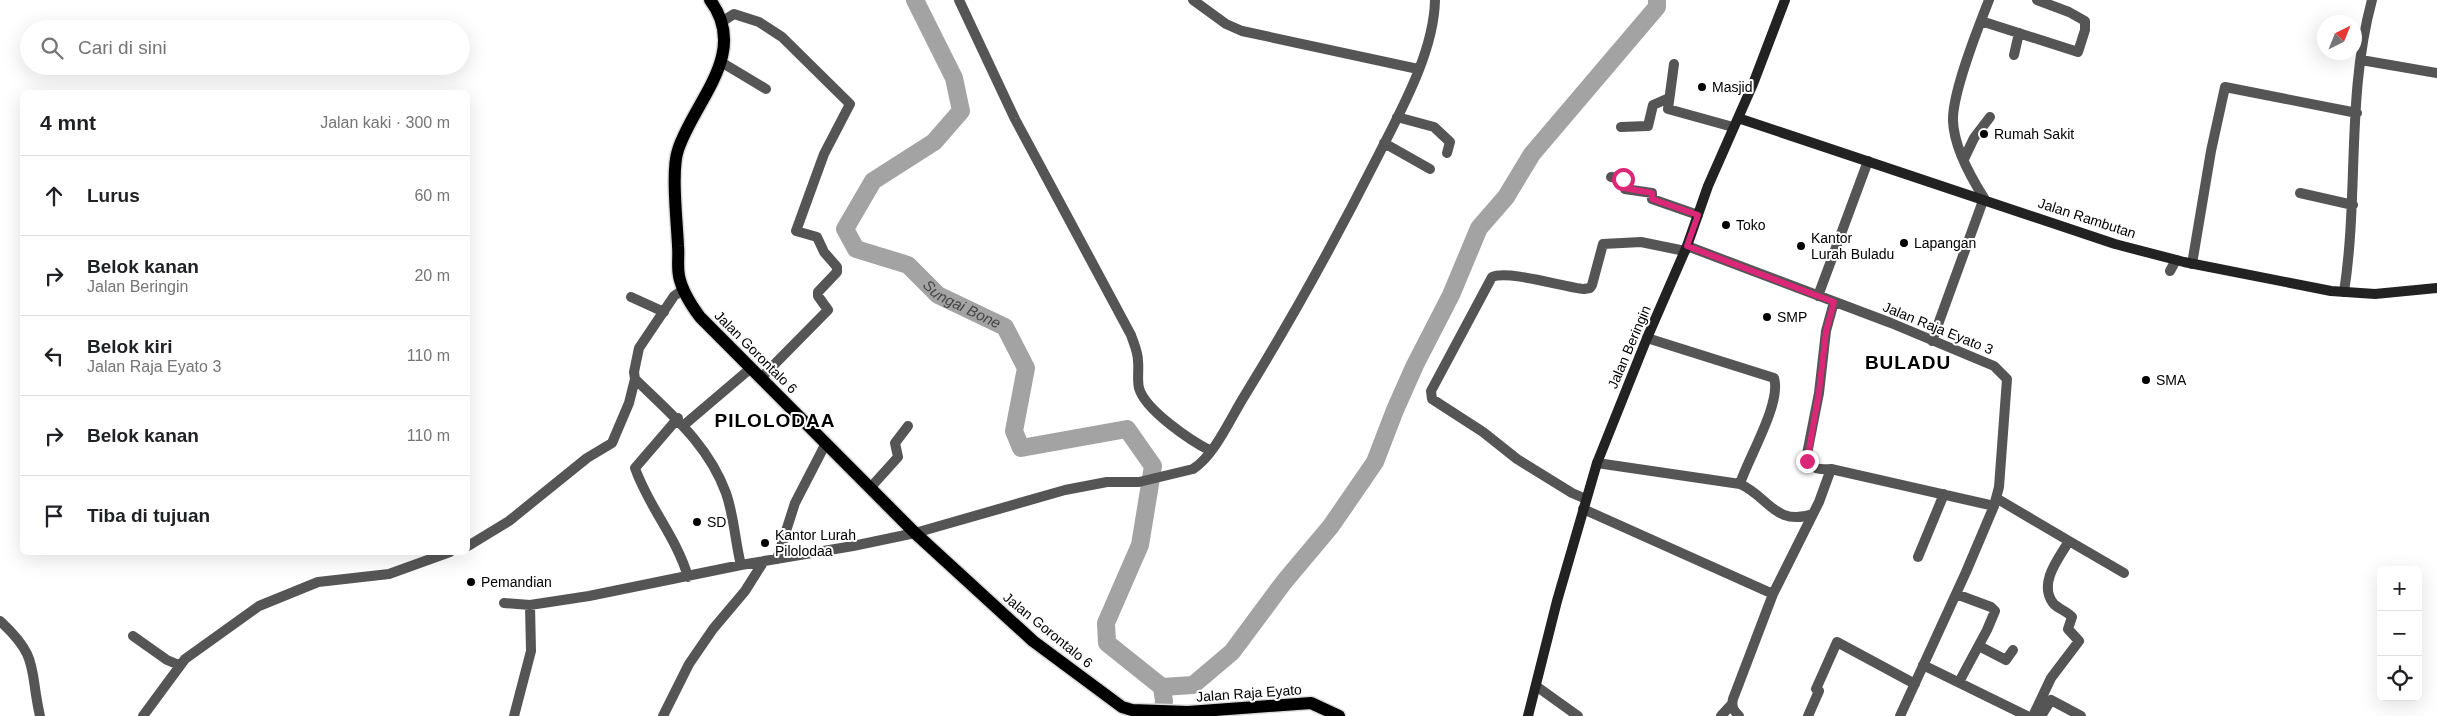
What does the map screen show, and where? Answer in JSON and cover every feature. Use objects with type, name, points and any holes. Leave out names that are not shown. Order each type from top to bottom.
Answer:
[{"type":"main road","points":[[710,0],[723,21]]},
{"type":"main road","name":"Jalan Gorontalo 6","points":[[723,21],[721,62],[712,84],[684,134],[677,153],[675,176],[679,275],[684,289],[700,317],[916,533],[1033,640],[1126,711]]},
{"type":"main road","name":"Jalan Raja Eyato","points":[[1126,711],[1188,712],[1311,703],[1339,716]]},
{"type":"street","points":[[960,0],[1015,119],[1131,335],[1138,359],[1139,390],[1158,414],[1199,445],[1211,451]]},
{"type":"street","points":[[1193,0],[1226,24],[1242,31],[1418,69]]},
{"type":"street","points":[[504,603],[530,605],[916,533],[1066,490],[1107,482],[1139,482],[1198,466],[1211,451],[1336,240],[1397,117],[1418,69],[1432,29],[1435,0]]},
{"type":"street","name":"Jalan Beringin","points":[[1528,716],[1597,463],[1647,338],[1686,249],[1708,186],[1753,84],[1785,0]]},
{"type":"street","points":[[1932,341],[1984,198],[1956,139],[1953,119],[1959,89],[1989,0]]},
{"type":"street","points":[[1981,21],[2078,52],[2085,30],[2085,21],[2069,12],[2037,0]]},
{"type":"street","points":[[2362,52],[2372,0]]},
{"type":"street","points":[[723,21],[734,14],[765,25],[782,37],[850,104],[824,154],[796,231],[817,237],[824,252],[838,267],[837,272],[818,292],[818,296],[828,310],[761,378]]},
{"type":"street","points":[[2014,55],[2019,33]]},
{"type":"street","points":[[2344,292],[2353,204],[2361,60],[2437,73]]},
{"type":"street","points":[[721,62],[766,90]]},
{"type":"street","points":[[1674,64],[1668,109],[1735,123]]},
{"type":"street","points":[[2192,264],[2211,151],[2225,87],[2357,113]]},
{"type":"street","points":[[1621,127],[1648,126],[1652,105],[1669,98]]},
{"type":"street","points":[[1397,117],[1440,130],[1450,142],[1447,153]]},
{"type":"street","points":[[1964,159],[1974,138],[1990,117]]},
{"type":"street","name":"Jalan Rambutan","points":[[1735,123],[1868,161],[1984,198],[2116,244],[2192,264],[2344,292],[2375,294],[2437,288]]},
{"type":"street","points":[[1384,144],[1430,169]]},
{"type":"street","points":[[1818,296],[1868,161]]},
{"type":"street","points":[[1610,177],[1623,179],[1624,188],[1652,193],[1652,199],[1698,215]]},
{"type":"street","points":[[2300,193],[2353,204]]},
{"type":"street","name":"Jalan Raja Eyato 3","points":[[1585,504],[1517,459],[1483,432],[1432,399],[1431,391],[1492,277],[1497,275],[1584,289],[1590,288],[1592,285],[1603,244],[1641,242],[1686,249],[1834,302],[1994,366],[2007,379],[1995,502],[1956,594],[1900,716]]},
{"type":"street","points":[[2170,271],[2176,260]]},
{"type":"street","points":[[470,545],[509,521],[587,458],[609,445],[625,415],[635,379],[634,372],[639,348],[674,296],[684,289]]},
{"type":"street","points":[[631,297],[664,312]]},
{"type":"street","points":[[1834,302],[1826,331],[1819,392],[1806,459],[1809,464],[1820,470],[1831,469],[1944,494],[1995,502],[2124,573]]},
{"type":"street","points":[[1647,338],[1774,378],[1773,398],[1761,440],[1740,484]]},
{"type":"street","points":[[688,576],[684,560],[649,502],[634,468],[681,422],[751,368]]},
{"type":"street","points":[[635,379],[681,422],[702,447],[726,494],[741,565]]},
{"type":"street","points":[[871,487],[898,457],[895,443],[908,426]]},
{"type":"street","points":[[777,559],[795,503],[826,443]]},
{"type":"street","points":[[1597,463],[1740,484],[1750,488],[1767,506],[1785,516],[1800,518],[1813,514]]},
{"type":"street","points":[[1721,716],[1732,704],[1773,594],[1813,514],[1831,469]]},
{"type":"street","points":[[1918,557],[1944,494]]},
{"type":"street","points":[[1585,504],[1773,594]]},
{"type":"street","points":[[2033,716],[2050,678],[2078,641],[2068,629],[2072,617],[2053,602],[2048,585],[2050,575],[2068,541]]},
{"type":"street","points":[[143,716],[179,665],[199,647],[253,610],[306,586],[337,578],[405,570],[442,555]]},
{"type":"street","points":[[663,716],[689,664],[713,629],[745,591],[764,561]]},
{"type":"street","points":[[1956,594],[1994,609],[1993,617],[1959,682]]},
{"type":"street","points":[[514,716],[531,651],[530,605]]},
{"type":"street","points":[[0,621],[23,644],[31,659],[40,716]]},
{"type":"street","points":[[133,636],[167,660],[179,665]]},
{"type":"street","points":[[1808,716],[1818,698],[1819,691],[1816,689],[1837,642],[1915,684]]},
{"type":"street","points":[[1979,646],[2006,660],[2013,650]]},
{"type":"street","points":[[1923,665],[2027,716]]},
{"type":"street","points":[[1536,686],[1578,716]]},
{"type":"street","points":[[2041,716],[2051,700],[2080,716]]},
{"type":"street","points":[[1732,704],[1739,716]]},
{"type":"waterway","name":"Sungai Bone","points":[[915,0],[954,78],[961,111],[934,142],[873,181],[845,229],[856,249],[908,265],[938,295],[1005,327],[1026,368],[1014,431],[1021,448],[1127,429],[1153,466],[1140,545],[1106,623],[1107,643],[1162,687],[1164,701],[1162,716]]},
{"type":"waterway","points":[[1162,687],[1193,685],[1232,652],[1284,582],[1331,526],[1375,462],[1395,410],[1415,365],[1451,295],[1479,228],[1506,197],[1532,154],[1657,7],[1657,0]]},
{"type":"place","name":"Masjid","points":[[1702,87]]},
{"type":"place","name":"Rumah Sakit","points":[[1984,134]]},
{"type":"place","name":"Toko","points":[[1726,225]]},
{"type":"place","name":"Lapangan","points":[[1904,243]]},
{"type":"place","name":"Kantor Lurah Buladu","points":[[1801,246]]},
{"type":"place","name":"SMP","points":[[1767,317]]},
{"type":"place","name":"SMA","points":[[2146,380]]},
{"type":"place","name":"SD","points":[[697,522]]},
{"type":"place","name":"Kantor Lurah Pilolodaa","points":[[765,543]]},
{"type":"place","name":"Pemandian","points":[[471,582]]},
{"type":"district","name":"BULADU","points":[[1908,362]]},
{"type":"district","name":"PILOLODAA","points":[[775,420]]},
{"type":"route","points":[[1623,179],[1624,188],[1652,193],[1652,199],[1698,215],[1687,246],[1834,302],[1826,331],[1819,392],[1807,461]]}]
